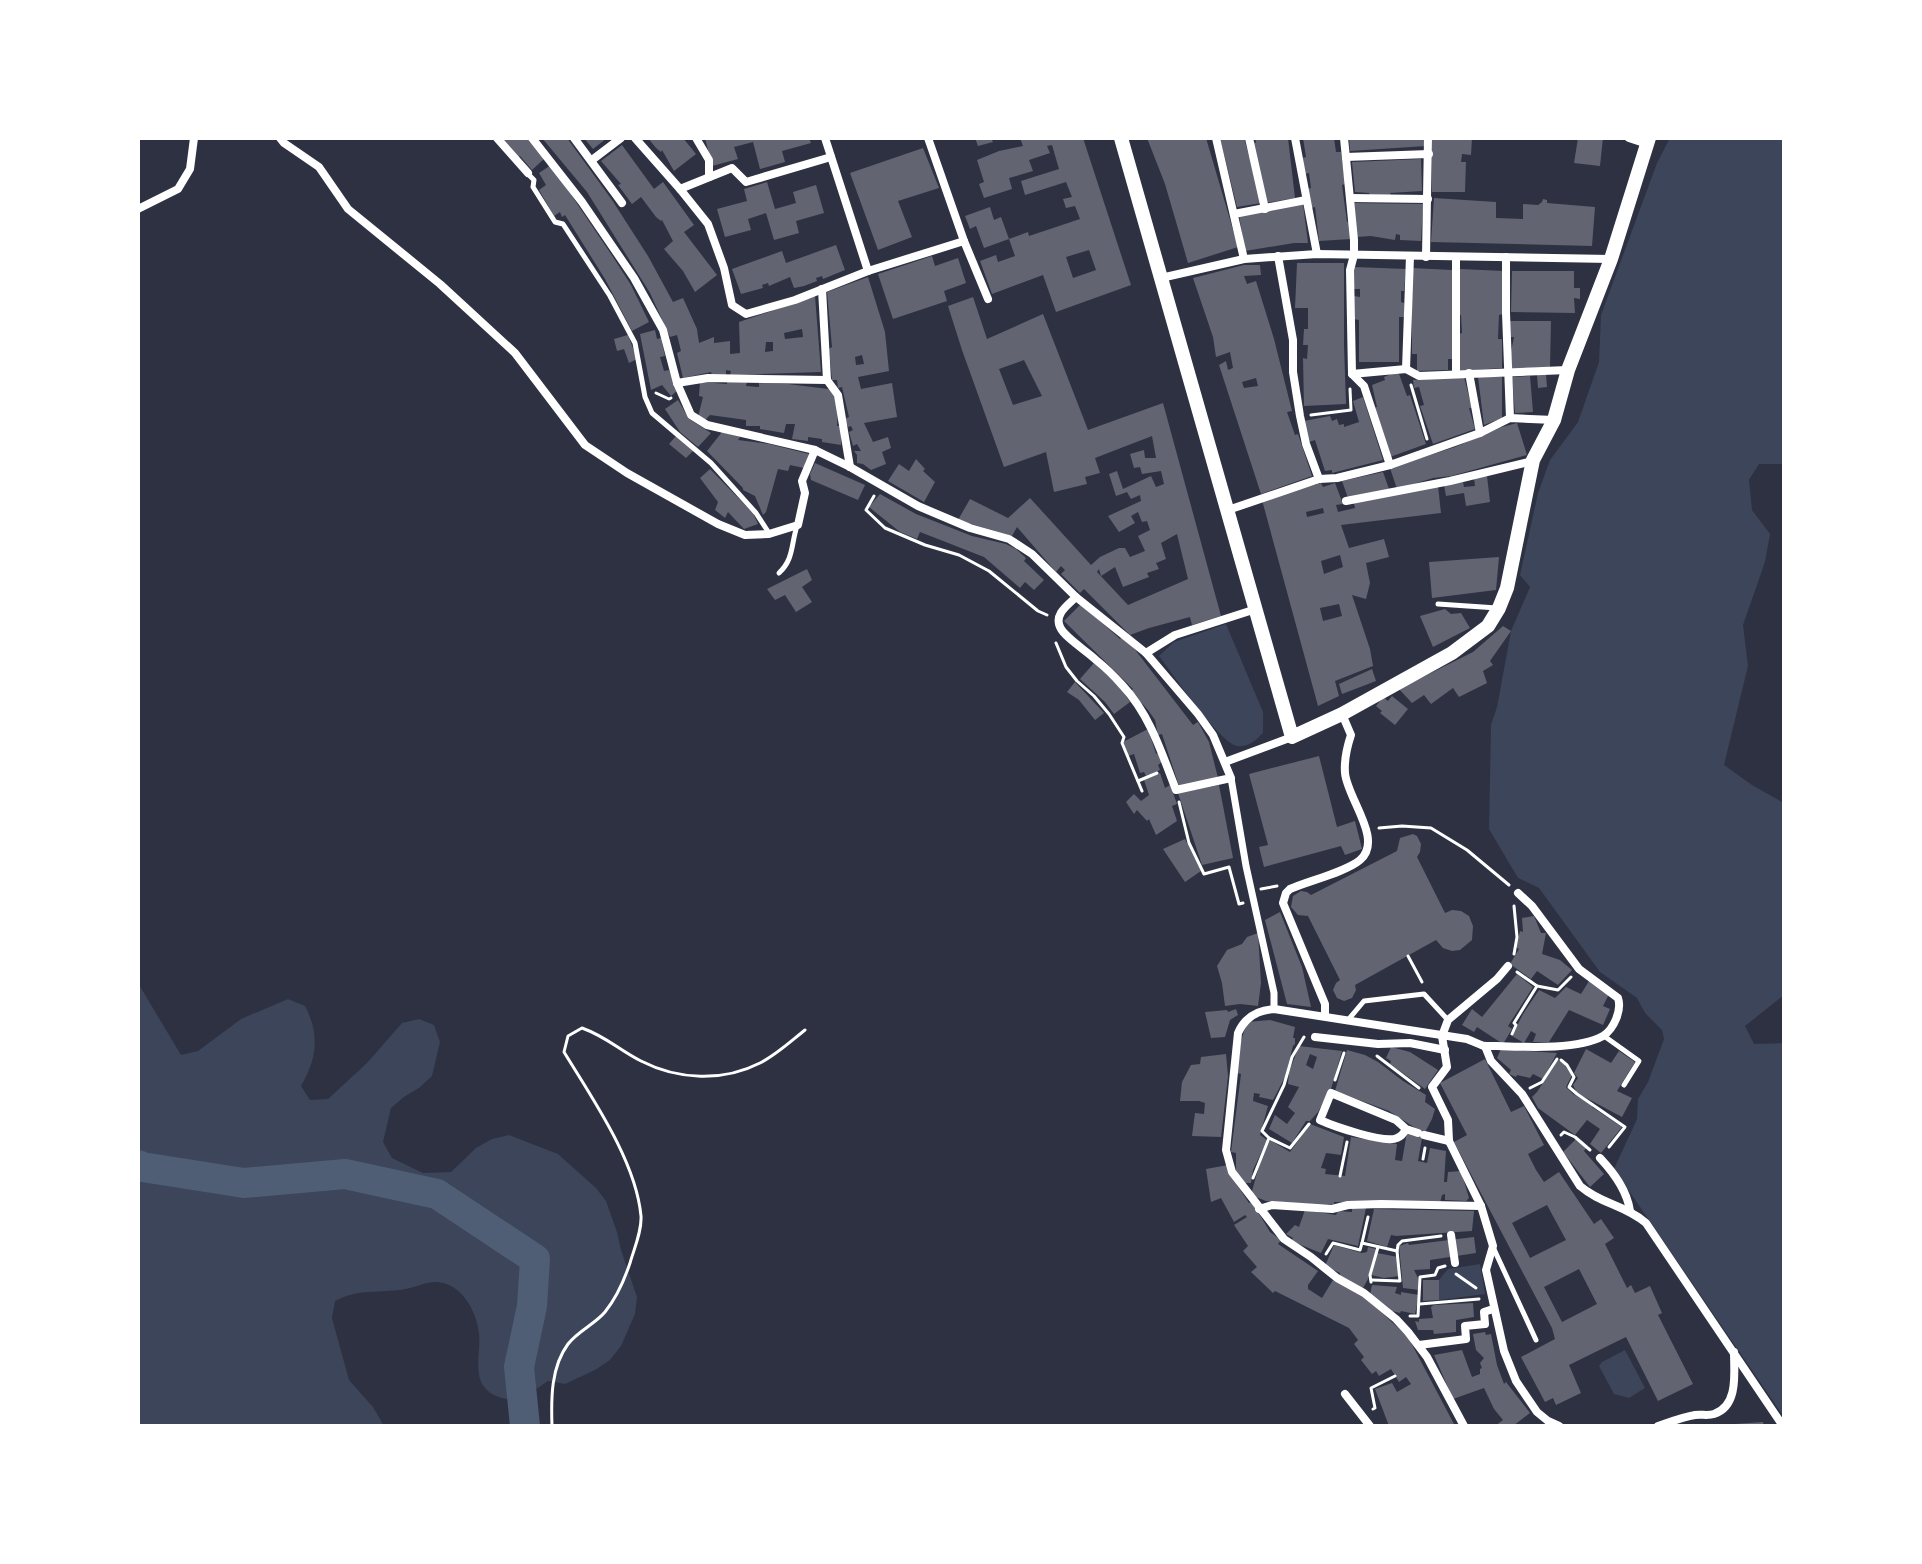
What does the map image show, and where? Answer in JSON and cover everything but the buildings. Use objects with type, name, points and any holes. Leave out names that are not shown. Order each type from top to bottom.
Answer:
[{"type":"main road","points":[[1121,138],[1292,737],[1342,714],[1452,653],[1488,626],[1499,608],[1507,588],[1533,460],[1554,420],[1568,370],[1611,259],[1648,141]]},
{"type":"street","points":[[138,209],[178,189],[190,169],[194,138]]},
{"type":"street","points":[[280,138],[319,167],[348,209],[440,284],[515,353],[585,445],[627,473],[718,524],[745,535],[769,534],[798,525],[805,493],[802,481],[815,450]]},
{"type":"street","points":[[497,138],[528,173]]},
{"type":"street","points":[[532,138],[582,202],[634,278],[663,330],[677,383],[691,415],[707,425],[815,450],[918,506],[970,528],[1009,539],[1032,554],[1079,599],[1146,653],[1206,724],[1231,778],[1246,866],[1274,993],[1274,1009]]},
{"type":"street","points":[[574,138],[622,203]]},
{"type":"street","points":[[592,160],[621,138]]},
{"type":"street","points":[[635,138],[708,224],[724,268],[732,305],[746,314],[964,241]]},
{"type":"street","points":[[696,138],[709,160],[709,177]]},
{"type":"street","points":[[825,138],[868,271]]},
{"type":"street","points":[[928,138],[988,299]]},
{"type":"street","points":[[1216,138],[1244,259]]},
{"type":"street","points":[[1249,138],[1265,209]]},
{"type":"street","points":[[1295,138],[1317,254]]},
{"type":"street","points":[[1344,138],[1354,255],[1350,270],[1352,374],[1364,386],[1390,465]]},
{"type":"street","points":[[1426,257],[1428,138]]},
{"type":"street","points":[[1629,138],[1648,141]]},
{"type":"street","points":[[1346,157],[1429,154]]},
{"type":"street","points":[[680,189],[732,168],[746,182],[831,157]]},
{"type":"street","points":[[1350,198],[1428,199]]},
{"type":"street","points":[[1234,214],[1306,200]]},
{"type":"street","points":[[1161,278],[1244,259],[1317,254],[1611,259]]},
{"type":"street","points":[[1278,256],[1293,340],[1293,372],[1300,416],[1319,479]]},
{"type":"street","points":[[1406,369],[1410,256]]},
{"type":"street","points":[[1456,257],[1456,374]]},
{"type":"street","points":[[1506,257],[1510,418]]},
{"type":"street","points":[[822,289],[827,380],[838,395],[850,467]]},
{"type":"street","points":[[1352,374],[1406,369],[1419,376],[1568,370]]},
{"type":"street","points":[[1469,373],[1480,433]]},
{"type":"street","points":[[677,383],[708,378],[827,380]]},
{"type":"street","points":[[1228,510],[1319,479],[1337,478],[1390,465],[1480,433],[1510,418],[1554,420]]},
{"type":"street","points":[[1346,501],[1450,481],[1533,460]]},
{"type":"street","points":[[1079,599],[1056,615],[1058,624],[1137,703],[1159,744],[1176,790],[1231,778]]},
{"type":"street","points":[[1146,653],[1175,635],[1256,609]]},
{"type":"street","points":[[1325,1016],[1325,1004],[1284,908],[1284,898],[1294,887],[1359,861],[1368,849],[1370,841],[1345,772],[1351,735],[1342,714]]},
{"type":"street","points":[[1225,762],[1292,737]]},
{"type":"street","points":[[1464,1426],[1419,1345],[1396,1319],[1364,1293],[1337,1278],[1284,1239],[1232,1172],[1226,1150],[1238,1033],[1245,1020],[1258,1012],[1274,1009],[1325,1016],[1467,1039],[1485,1046],[1565,1046],[1594,1039],[1609,1031],[1620,1004],[1618,998],[1579,969],[1532,906],[1518,893]]},
{"type":"street","points":[[1508,966],[1448,1020],[1442,1036],[1447,1067],[1432,1087],[1448,1120],[1449,1141],[1481,1206],[1493,1246],[1486,1270],[1504,1351],[1516,1381],[1537,1412],[1559,1426]]},
{"type":"street","points":[[1315,1037],[1348,1042],[1410,1043],[1445,1050]]},
{"type":"street","points":[[1485,1046],[1491,1061],[1522,1094],[1580,1186],[1591,1196],[1630,1211],[1646,1223],[1783,1426]]},
{"type":"street","points":[[1406,1129],[1399,1138],[1391,1139],[1320,1120],[1331,1093],[1396,1120],[1406,1129],[1449,1141]]},
{"type":"street","points":[[1600,1158],[1628,1198],[1630,1211]]},
{"type":"street","points":[[1259,1209],[1272,1205],[1332,1209],[1348,1205],[1481,1206]]},
{"type":"street","points":[[1451,1235],[1455,1263]]},
{"type":"street","points":[[1419,1345],[1466,1339],[1465,1326],[1485,1324],[1484,1312],[1493,1309]]},
{"type":"street","points":[[1658,1426],[1695,1415],[1713,1414],[1725,1407],[1734,1388],[1734,1352]]},
{"type":"street","points":[[1345,1394],[1370,1426]]},
{"type":"lane","points":[[528,173],[555,222],[563,224],[594,270],[635,343],[645,397],[652,413],[711,463],[756,513],[769,534]]},
{"type":"lane","points":[[779,573],[793,552],[798,525]]},
{"type":"lane","points":[[1438,604],[1499,608]]},
{"type":"lane","points":[[1348,1020],[1364,1001],[1424,994],[1448,1020]]},
{"type":"lane","points":[[1603,1035],[1639,1061],[1624,1085]]},
{"type":"lane","points":[[1493,1246],[1536,1340]]},
{"type":"path","points":[[1406,369],[1430,450]]},
{"type":"path","points":[[1300,416],[1351,410],[1352,374]]},
{"type":"path","points":[[645,397],[657,393],[669,399],[683,395]]},
{"type":"path","points":[[880,485],[866,510],[885,528],[959,555],[989,571],[1044,615],[1056,615],[1051,624],[1060,654],[1077,681],[1094,696],[1124,737],[1122,743],[1142,791]]},
{"type":"path","points":[[977,565],[981,556]]},
{"type":"path","points":[[1138,781],[1167,768]]},
{"type":"path","points":[[1176,790],[1189,843],[1204,874],[1229,867],[1239,904],[1247,901]]},
{"type":"path","points":[[1366,829],[1402,826],[1431,828],[1467,850],[1518,893],[1512,898],[1516,945],[1508,966],[1537,986],[1558,990],[1579,969]]},
{"type":"path","points":[[1262,898],[1261,889],[1277,886],[1286,893]]},
{"type":"path","points":[[1408,956],[1422,982],[1424,994]]},
{"type":"path","points":[[1506,1047],[1516,1025],[1514,1023],[1537,986]]},
{"type":"path","points":[[552,1426],[554,1374],[568,1344],[603,1314],[621,1289],[642,1219],[634,1182],[613,1136],[564,1052],[568,1036],[582,1028],[602,1035],[642,1062],[680,1076],[726,1076],[762,1063],[805,1030]]},
{"type":"path","points":[[1315,1037],[1302,1037],[1262,1131],[1290,1148],[1310,1122],[1320,1120]]},
{"type":"path","points":[[1331,1093],[1348,1042]]},
{"type":"path","points":[[1380,1044],[1377,1056],[1439,1100]]},
{"type":"path","points":[[1522,1094],[1542,1082],[1565,1046]]},
{"type":"path","points":[[1558,1057],[1574,1077],[1569,1087],[1625,1127],[1600,1158],[1575,1137]]},
{"type":"path","points":[[1340,1176],[1349,1130]]},
{"type":"path","points":[[1245,1191],[1251,1187],[1269,1138]]},
{"type":"path","points":[[1331,1245],[1360,1250],[1371,1205]]},
{"type":"path","points":[[1378,1247],[1370,1275],[1372,1280],[1400,1281],[1397,1251],[1402,1241],[1451,1235]]},
{"type":"path","points":[[1362,1243],[1397,1251]]},
{"type":"path","points":[[1441,1267],[1490,1295]]},
{"type":"path","points":[[1396,1319],[1402,1315],[1418,1316],[1420,1277]]},
{"type":"path","points":[[1420,1304],[1490,1295]]},
{"type":"path","points":[[1363,1415],[1375,1408],[1371,1388],[1395,1376]]},
{"type":"shaded area","points":[[1670,138],[1784,138],[1784,464],[1759,464],[1749,480],[1752,510],[1770,534],[1765,562],[1743,625],[1748,666],[1724,765],[1784,803],[1784,995],[1745,1026],[1754,1044],[1784,1043],[1784,1417],[1614,1169],[1637,1119],[1638,1099],[1648,1082],[1664,1039],[1662,1030],[1645,1013],[1637,998],[1600,972],[1539,888],[1518,878],[1489,829],[1491,725],[1511,631],[1530,587],[1520,575],[1538,493],[1550,460],[1578,422],[1599,362],[1601,315],[1657,163]]},
{"type":"shaded area","points":[[1226,624],[1263,712],[1263,733],[1245,746],[1229,742],[1219,733],[1159,656],[1174,642]]},
{"type":"shaded area","points":[[138,983],[181,1055],[198,1051],[241,1019],[288,999],[305,1006],[315,1036],[313,1056],[301,1086],[310,1100],[328,1099],[367,1063],[402,1023],[419,1019],[434,1025],[440,1042],[432,1076],[391,1108],[383,1142],[392,1158],[423,1173],[451,1172],[476,1148],[492,1139],[509,1135],[558,1154],[606,1201],[617,1232],[637,1297],[635,1314],[621,1346],[610,1360],[565,1384],[548,1381],[519,1401],[505,1399],[492,1394],[481,1382],[478,1369],[479,1334],[475,1317],[461,1293],[453,1287],[436,1282],[404,1289],[359,1293],[335,1301],[332,1318],[349,1380],[373,1407],[384,1426],[138,1426]]},
{"type":"shaded area","points":[[1480,1264],[1485,1294],[1439,1300],[1439,1280],[1448,1269]]},
{"type":"shaded area","points":[[1625,1350],[1645,1388],[1629,1398],[1614,1394],[1599,1366]]},
{"type":"waterway","points":[[138,1165],[244,1183],[345,1174],[437,1194],[535,1259],[532,1306],[519,1367],[525,1426]]}]
